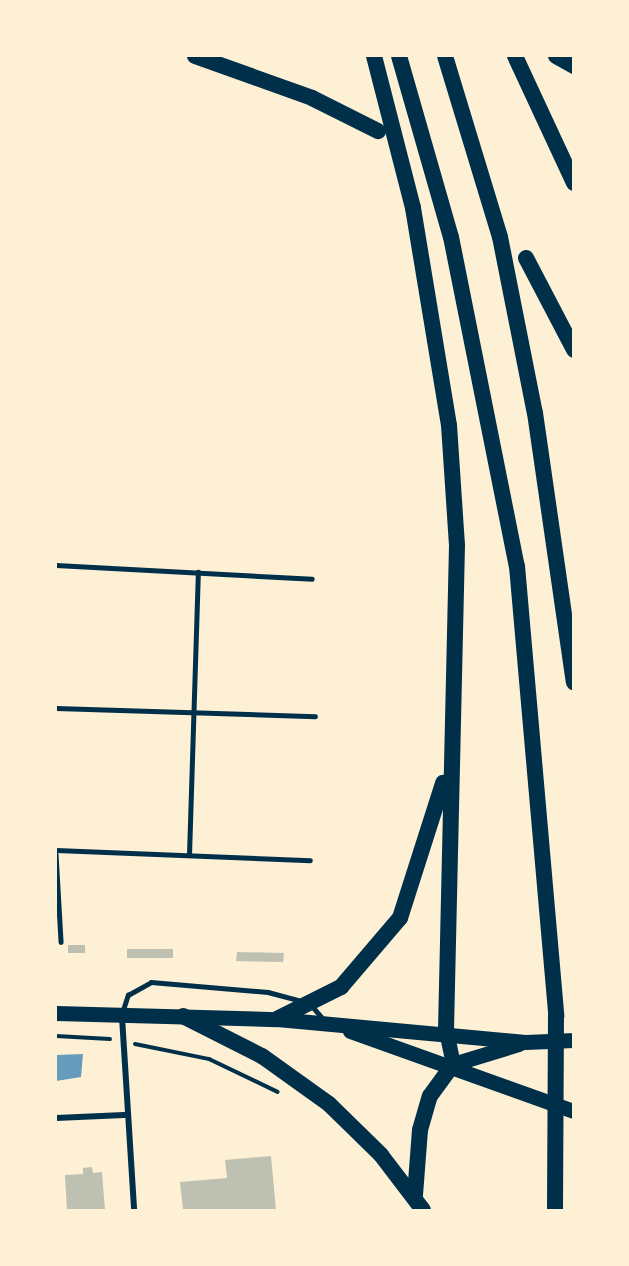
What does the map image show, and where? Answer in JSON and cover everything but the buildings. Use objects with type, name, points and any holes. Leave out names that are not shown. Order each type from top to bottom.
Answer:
[{"type":"highway","points":[[195,56],[312,98],[378,131]]},
{"type":"highway","points":[[374,56],[413,208],[448,424],[456,545],[446,1031]]},
{"type":"highway","points":[[399,56],[451,237],[517,566],[556,1016],[555,1210]]},
{"type":"highway","points":[[445,56],[501,237],[535,413],[573,682]]},
{"type":"highway","points":[[515,56],[573,183]]},
{"type":"highway","points":[[556,56],[573,66]]},
{"type":"highway","points":[[526,258],[573,350]]},
{"type":"highway","points":[[277,1019],[312,1006],[357,971],[400,918],[434,823],[450,750]]},
{"type":"highway","points":[[183,1016],[262,1056],[329,1104],[415,1195],[423,1210]]},
{"type":"highway","points":[[415,1195],[420,1130],[430,1096],[453,1064]]},
{"type":"main road","points":[[56,1013],[277,1019],[446,1031],[525,1042],[573,1040]]},
{"type":"main road","points":[[327,1024],[453,1064],[573,1111]]},
{"type":"main road","points":[[446,1031],[453,1064]]},
{"type":"main road","points":[[453,1064],[525,1042]]},
{"type":"street","points":[[122,1014],[119,1040],[134,1210]]},
{"type":"street","points":[[56,1118],[124,1115]]},
{"type":"lane","points":[[56,565],[312,579]]},
{"type":"lane","points":[[189,855],[198,572]]},
{"type":"lane","points":[[56,708],[315,716]]},
{"type":"lane","points":[[61,942],[56,852],[310,860]]},
{"type":"lane","points":[[122,1014],[128,995],[151,982],[268,993],[312,1006],[327,1024]]},
{"type":"path","points":[[56,1036],[119,1040],[209,1059],[282,1094]]},
{"type":"water","points":[[83,1054],[81,1077],[56,1081],[56,1055]]}]
